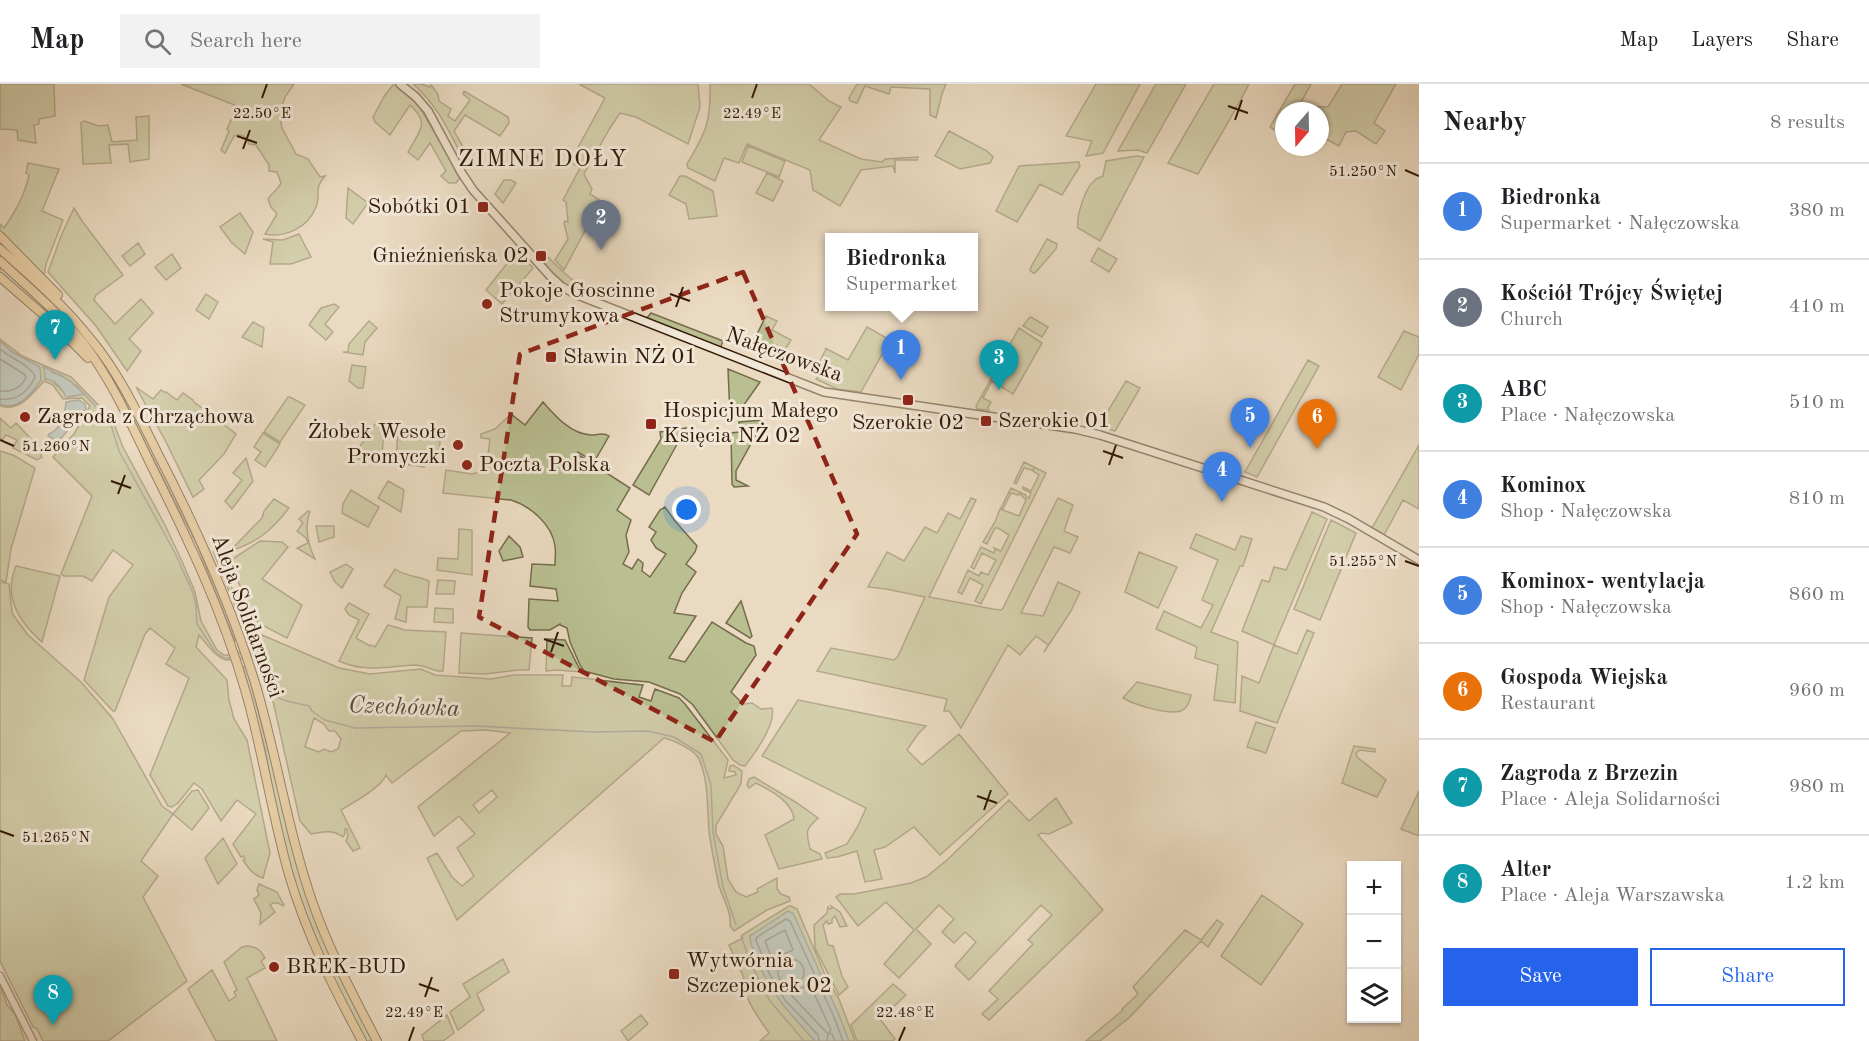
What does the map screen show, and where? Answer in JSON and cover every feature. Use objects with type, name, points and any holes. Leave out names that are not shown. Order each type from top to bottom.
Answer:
[{"type":"main road","name":"Nałęczowska","points":[[400,84],[428,111],[473,190],[550,276],[575,294],[828,393],[1075,429],[1123,442],[1324,507],[1419,560]]},
{"type":"main road","points":[[0,236],[78,317],[93,341]]},
{"type":"main road","name":"Aleja Solidarności","points":[[0,249],[57,301],[93,341],[127,393],[187,509],[239,633],[267,726],[297,850],[312,901],[342,974],[377,1041]]},
{"type":"main road","name":"Aleja Solidarności","points":[[0,261],[79,338],[111,384],[190,543],[240,672],[283,853],[299,906],[327,974],[362,1041]]},
{"type":"main road","points":[[0,277],[87,356],[128,417]]},
{"type":"street","points":[[0,976],[33,1041]]},
{"type":"highlighted area","points":[[743,272],[857,534],[715,742],[479,617],[520,354]]},
{"type":"green space","points":[[0,84],[54,84],[55,116],[39,119],[39,124],[34,125],[36,143],[18,140],[17,130],[0,129]]},
{"type":"green space","points":[[181,84],[294,84],[282,106],[280,117],[282,128],[296,154],[308,159],[320,177],[325,176],[318,189],[316,207],[302,226],[288,233],[265,234],[277,214],[268,199],[281,183],[277,172],[269,171],[269,165],[256,145],[249,144],[242,135],[234,136],[225,153],[221,150],[237,106]]},
{"type":"green space","points":[[394,84],[419,106],[459,174],[456,183],[449,183],[441,176],[446,171],[430,143],[418,160],[408,152],[421,128],[420,117],[410,105],[390,135],[375,122],[373,117]]},
{"type":"green space","points":[[413,84],[430,87],[431,85],[438,94],[439,101],[451,109],[448,116],[455,121],[470,100],[463,94],[464,91],[508,117],[509,123],[500,136],[465,115],[454,131],[473,164],[471,166],[466,164],[437,111]]},
{"type":"green space","points":[[579,84],[698,84],[700,107],[688,144],[636,117],[620,113],[584,174],[592,189],[590,194],[601,201],[564,270],[555,260],[568,239],[564,223],[568,222],[566,202],[563,200],[580,168],[570,162],[605,98]]},
{"type":"green space","points":[[710,84],[809,84],[829,101],[841,107],[819,140],[861,159],[882,162],[885,159],[918,157],[917,160],[895,160],[895,173],[893,166],[861,170],[840,206],[813,190],[810,170],[747,144],[739,163],[724,158],[715,181],[688,168],[687,164],[706,126],[710,108]]},
{"type":"green space","points":[[857,84],[946,84],[936,118],[930,115],[930,89],[891,87],[889,94],[865,86],[857,103],[850,101],[849,98]]},
{"type":"green space","points":[[1096,84],[1140,84],[1103,153],[1086,156],[1092,141],[1066,136]]},
{"type":"green space","points":[[1156,84],[1186,84],[1147,153],[1138,150],[1118,151]]},
{"type":"green space","points":[[1214,84],[1249,84],[1198,174],[1168,163]]},
{"type":"green space","points":[[1295,84],[1311,84],[1301,102],[1285,102]]},
{"type":"green space","points":[[1342,84],[1396,84],[1374,123],[1385,131],[1376,144],[1356,131],[1346,132],[1339,146],[1329,141],[1329,105]]},
{"type":"green space","points":[[149,116],[149,159],[130,162],[128,144],[109,145],[111,163],[83,164],[81,123],[84,121],[99,126],[108,125],[112,142],[137,140],[136,117]]},
{"type":"green space","points":[[1275,118],[1275,130],[1270,127]]},
{"type":"green space","points":[[949,131],[987,151],[993,157],[990,163],[960,169],[935,156]]},
{"type":"green space","points":[[748,146],[785,161],[779,177],[742,162]]},
{"type":"green space","points":[[1144,157],[1100,241],[1078,228],[1078,217],[1084,196],[1091,185],[1103,176],[1106,161]]},
{"type":"green space","points":[[1079,162],[1080,166],[1062,195],[1040,184],[1017,222],[996,211],[1019,166]]},
{"type":"green space","points":[[28,163],[59,169],[42,211],[63,220],[46,264],[44,276],[0,233],[0,224],[4,228],[22,196],[29,175],[26,173]]},
{"type":"green space","points":[[767,173],[783,181],[773,201],[756,193]]},
{"type":"green space","points":[[680,176],[685,176],[713,191],[717,216],[689,219],[686,204],[669,195]]},
{"type":"green space","points":[[504,180],[516,183],[503,203],[495,194]]},
{"type":"green space","points":[[348,188],[368,203],[353,224],[346,218]]},
{"type":"green space","points":[[74,208],[123,275],[96,295],[94,300],[115,324],[141,299],[153,313],[129,339],[141,351],[127,371],[96,326],[48,272]]},
{"type":"green space","points":[[240,213],[253,232],[245,254],[231,242],[220,227]]},
{"type":"green space","points":[[299,234],[311,257],[291,264],[270,264],[273,242],[263,239],[283,240]]},
{"type":"green space","points":[[1047,239],[1057,244],[1056,249],[1033,273],[1030,270],[1031,267]]},
{"type":"green space","points":[[138,243],[145,254],[130,266],[122,256]]},
{"type":"green space","points":[[1098,248],[1117,259],[1109,272],[1091,261]]},
{"type":"green space","points":[[517,251],[533,268],[502,304],[486,290]]},
{"type":"green space","points":[[0,253],[50,298],[89,340],[117,381],[191,523],[239,639],[235,641],[197,545],[111,379],[99,360],[0,258]]},
{"type":"green space","points":[[172,254],[181,268],[166,280],[155,267]]},
{"type":"green space","points":[[546,255],[572,280],[603,296],[602,299],[586,297],[559,280],[546,265],[543,258]]},
{"type":"green space","points":[[0,267],[47,310],[77,343],[0,274]]},
{"type":"green space","points":[[206,294],[218,302],[209,319],[196,310]]},
{"type":"green space","points":[[334,304],[339,307],[325,324],[333,332],[326,340],[309,325],[321,308]]},
{"type":"green space","points":[[651,313],[723,341],[720,349],[648,321],[647,318]]},
{"type":"green space","points":[[766,316],[777,321],[772,330],[791,340],[782,354],[752,344]]},
{"type":"green space","points":[[1031,317],[1048,327],[1042,337],[1023,326]]},
{"type":"green space","points":[[369,321],[377,328],[365,342],[363,355],[343,352],[348,352],[349,344]]},
{"type":"green space","points":[[253,322],[264,328],[262,347],[242,337]]},
{"type":"green space","points":[[867,327],[890,340],[861,392],[837,389],[816,379],[828,367],[819,363],[825,348],[848,360]]},
{"type":"green space","points":[[1019,328],[1042,343],[1013,394],[992,381],[983,398],[991,402],[989,410],[977,409],[976,406]]},
{"type":"green space","points":[[1404,331],[1419,337],[1419,354],[1401,390],[1378,377]]},
{"type":"green space","points":[[0,339],[22,356],[71,377],[112,419],[123,447],[181,559],[195,592],[201,621],[217,650],[224,655],[253,649],[262,635],[339,668],[370,674],[421,669],[435,675],[491,679],[514,675],[563,675],[562,686],[571,686],[572,677],[643,685],[639,697],[651,701],[655,689],[679,698],[728,760],[724,778],[736,775],[735,772],[729,771],[730,766],[733,765],[742,771],[741,784],[716,825],[716,834],[723,846],[728,879],[736,892],[746,897],[758,892],[757,889],[777,878],[777,889],[781,894],[789,897],[790,901],[767,910],[734,931],[730,926],[712,850],[706,786],[699,759],[689,749],[664,738],[457,920],[427,858],[437,853],[452,877],[462,886],[474,876],[457,848],[475,834],[459,816],[434,836],[418,807],[510,733],[486,730],[461,731],[392,783],[386,775],[373,790],[341,810],[360,848],[353,851],[346,841],[347,829],[343,837],[331,832],[311,834],[300,821],[273,701],[266,690],[256,655],[236,660],[223,659],[199,635],[196,647],[227,680],[234,719],[247,740],[270,853],[263,878],[254,873],[243,860],[244,856],[241,857],[233,844],[256,814],[237,800],[221,821],[202,789],[194,783],[178,803],[172,807],[168,806],[150,775],[189,678],[166,664],[175,648],[150,628],[145,634],[115,711],[84,680],[109,597],[133,565],[113,550],[92,581],[83,576],[61,574],[92,496],[53,457],[74,434],[90,406],[82,398],[63,399],[53,385],[44,381],[20,404],[7,407],[0,406],[0,404],[7,406],[19,403],[34,390],[41,379],[39,368],[12,352]],"holes":[[[44,368],[69,380],[83,394],[69,397],[51,380]],[[314,718],[324,724],[329,731],[335,731],[341,739],[338,749],[331,752],[324,749],[319,752],[305,747]],[[492,790],[497,797],[479,813],[473,805]]]},
{"type":"green space","points":[[1308,360],[1319,366],[1257,477],[1245,472]]},
{"type":"green space","points":[[352,365],[366,367],[363,388],[358,388],[349,381]]},
{"type":"green space","points":[[728,369],[760,382],[736,416],[730,416]]},
{"type":"green space","points":[[1126,381],[1140,388],[1115,431],[1099,426]]},
{"type":"green space","points":[[136,387],[153,399],[161,390],[177,400],[183,393],[236,434],[224,454],[199,480],[204,489],[193,497],[166,442]]},
{"type":"green space","points":[[288,397],[305,405],[280,442],[264,432]]},
{"type":"green space","points":[[543,402],[570,428],[584,434],[609,436],[594,462],[578,452],[577,454],[630,488],[617,510],[631,520],[626,535],[629,552],[623,564],[632,569],[638,559],[643,563],[642,571],[650,577],[666,554],[656,548],[651,540],[656,532],[649,527],[660,510],[665,507],[697,546],[686,564],[696,572],[682,593],[674,613],[696,616],[669,658],[685,662],[712,622],[754,646],[756,655],[731,692],[743,704],[752,703],[761,709],[772,708],[772,715],[764,738],[745,766],[733,760],[693,705],[680,694],[649,682],[614,679],[584,671],[570,642],[567,628],[560,624],[550,630],[530,630],[528,627],[529,599],[558,601],[556,589],[530,586],[532,564],[555,565],[553,538],[550,530],[539,517],[511,500],[443,493],[446,470],[472,474],[486,470],[490,439],[481,438],[481,434],[495,429],[511,414],[525,425]]},
{"type":"green space","points":[[0,418],[11,428],[16,423],[33,441],[42,457],[37,460],[13,448],[17,440],[6,435],[2,440],[0,438]]},
{"type":"green space","points":[[764,420],[736,471],[736,480],[748,486],[734,487],[732,484],[731,433],[740,432],[739,422]]},
{"type":"green space","points":[[375,424],[385,425],[381,462],[352,458],[354,455],[357,456],[359,453],[356,452]]},
{"type":"green space","points":[[398,428],[441,432],[439,451],[425,450],[424,467],[396,463]]},
{"type":"green space","points":[[686,428],[649,495],[633,485],[661,439],[660,432]]},
{"type":"green space","points":[[263,433],[280,444],[265,467],[255,460],[261,452],[254,447]]},
{"type":"green space","points":[[1419,445],[1419,509],[1403,500],[1384,535],[1372,528]]},
{"type":"green space","points":[[0,451],[13,455],[35,468],[11,549],[6,582],[0,580]]},
{"type":"green space","points":[[246,458],[253,481],[232,509],[225,501],[242,480],[233,473]]},
{"type":"green space","points":[[1024,462],[1046,473],[981,604],[975,601],[983,585],[970,578],[962,594],[958,592],[968,570],[979,576],[981,572],[988,575],[996,560],[982,553],[974,569],[971,567],[981,547],[994,553],[994,548],[1001,551],[1009,535],[998,528],[995,528],[987,544],[983,542],[1000,509],[1019,516],[1026,500],[1020,494],[1011,493],[1003,509],[1001,508],[1011,488],[1029,498],[1031,493],[1023,487],[1031,491],[1039,475],[1033,471],[1034,469],[1024,468],[1016,484],[1014,483]]},
{"type":"green space","points":[[388,481],[404,490],[401,512],[378,498]]},
{"type":"green space","points":[[351,490],[379,507],[368,527],[342,513],[343,504]]},
{"type":"green space","points":[[971,498],[976,500],[929,597],[1001,610],[1058,498],[1073,505],[1064,531],[1078,537],[1070,553],[1054,547],[1021,613],[1043,616],[1058,582],[1080,592],[1071,611],[1044,652],[1048,645],[1036,636],[1020,655],[1008,645],[961,728],[949,711],[944,711],[947,699],[817,671],[831,648],[894,660],[898,656],[925,597],[868,587],[887,552],[904,561],[925,527],[937,533],[948,513],[960,519]]},
{"type":"green space","points":[[274,499],[289,508],[263,535],[249,544],[230,551],[262,518],[264,511]]},
{"type":"green space","points":[[308,511],[310,512],[307,523],[308,535],[315,559],[297,548],[308,543],[306,538],[297,531],[303,523],[299,519]]},
{"type":"green space","points":[[1312,512],[1327,519],[1274,645],[1242,631],[1262,580],[1269,582],[1274,567],[1286,570]]},
{"type":"green space","points":[[1331,520],[1356,533],[1320,620],[1294,609]]},
{"type":"green space","points":[[316,526],[334,526],[334,537],[319,542]]},
{"type":"green space","points":[[459,529],[472,530],[472,575],[437,570],[438,558],[458,559]]},
{"type":"green space","points":[[1196,534],[1235,550],[1241,536],[1252,539],[1243,566],[1240,566],[1211,632],[1238,642],[1235,703],[1214,700],[1218,665],[1195,658],[1197,647],[1156,629],[1164,611],[1201,628],[1213,605],[1202,600],[1218,560],[1190,548]]},
{"type":"green space","points":[[509,536],[520,547],[523,557],[503,561],[499,551]]},
{"type":"green space","points":[[260,541],[282,542],[288,547],[262,579],[302,605],[287,638],[258,623],[231,567],[234,558]]},
{"type":"green space","points":[[213,551],[245,615],[257,633],[255,639],[250,643]]},
{"type":"green space","points":[[1139,552],[1177,567],[1158,608],[1125,592]]},
{"type":"green space","points":[[346,564],[353,569],[342,588],[335,582],[330,572]]},
{"type":"green space","points":[[16,566],[60,576],[42,642],[26,626],[12,598],[12,577]]},
{"type":"green space","points":[[395,569],[429,581],[427,607],[407,607],[406,622],[395,619],[401,596],[384,586]]},
{"type":"green space","points":[[438,580],[455,581],[454,594],[436,594]]},
{"type":"green space","points":[[0,582],[9,584],[12,612],[28,635],[81,682],[113,719],[162,806],[173,814],[141,861],[158,876],[143,897],[187,981],[108,1041],[43,1041],[37,1029],[33,1027],[0,961]]},
{"type":"green space","points":[[741,601],[752,636],[750,638],[726,623]]},
{"type":"green space","points":[[349,603],[369,614],[356,638],[370,646],[375,647],[388,625],[405,630],[446,632],[443,671],[415,665],[367,668],[339,661],[359,620],[349,615],[345,609]]},
{"type":"green space","points":[[435,608],[453,609],[453,623],[434,622]]},
{"type":"green space","points":[[1307,630],[1314,633],[1277,723],[1240,711],[1242,676],[1259,683],[1274,645],[1297,654]]},
{"type":"green space","points":[[461,633],[532,638],[529,670],[485,674],[459,673]]},
{"type":"green space","points":[[547,639],[565,640],[581,672],[546,671]]},
{"type":"green space","points":[[246,666],[305,889],[373,1041],[363,1041],[319,952],[290,867],[265,748],[243,667]]},
{"type":"green space","points":[[1137,682],[1191,695],[1189,702],[1181,711],[1168,712],[1135,704],[1123,698]]},
{"type":"green space","points":[[798,700],[926,726],[907,750],[922,765],[959,734],[1008,794],[940,855],[914,827],[885,847],[874,850],[882,879],[865,882],[857,851],[827,858],[825,853],[847,844],[866,808],[762,756]]},
{"type":"green space","points":[[1256,722],[1275,728],[1266,753],[1247,747]]},
{"type":"green space","points":[[1354,746],[1375,749],[1375,752],[1360,750],[1356,753],[1357,757],[1386,780],[1377,797],[1342,783]]},
{"type":"green space","points":[[754,777],[818,818],[811,825],[807,834],[810,849],[820,854],[822,859],[779,869],[765,835],[794,819],[789,807],[780,797],[756,783],[749,788],[747,785],[749,779]]},
{"type":"green space","points":[[198,790],[209,808],[192,830],[173,814],[192,791]]},
{"type":"green space","points":[[1419,791],[1419,836],[1401,829]]},
{"type":"green space","points":[[1056,798],[1072,823],[1049,834],[1038,835],[1103,910],[989,1020],[982,1014],[998,999],[989,991],[1033,944],[1028,940],[1052,915],[1041,905],[969,980],[955,966],[976,942],[965,932],[954,943],[942,932],[954,919],[939,905],[916,929],[931,944],[899,978],[884,964],[914,930],[886,902],[858,926],[836,897],[840,894],[854,894],[911,883],[926,877],[947,860],[1009,800],[1029,821]]},
{"type":"green space","points":[[223,838],[237,864],[218,884],[205,858]]},
{"type":"green space","points":[[259,884],[277,892],[284,905],[276,903],[270,905],[275,912],[260,924],[261,913],[254,899],[259,895],[257,890]]},
{"type":"green space","points":[[1262,895],[1303,924],[1261,985],[1221,956]]},
{"type":"green space","points":[[789,906],[797,909],[826,977],[839,999],[855,1041],[760,1041],[769,1033],[746,995],[740,981],[744,978],[729,945]]},
{"type":"green space","points":[[831,906],[840,912],[847,926],[840,927],[835,916],[832,923],[828,924],[827,921],[823,925],[828,945],[833,946],[842,976],[848,987],[839,995],[815,948],[814,925],[827,913],[828,907],[832,908]]},
{"type":"green space","points":[[1217,920],[1223,924],[1208,947],[1201,941],[1130,1017],[1100,1041],[1086,1041],[1123,1010],[1138,994],[1133,987],[1185,930],[1201,940]]},
{"type":"green space","points":[[242,947],[258,949],[265,958],[261,961],[265,968],[247,978],[277,1041],[216,1041],[188,989],[212,970],[229,1001],[236,996],[234,992],[237,990],[224,962]]},
{"type":"green space","points":[[503,959],[509,972],[477,994],[484,1010],[458,1030],[450,1012],[470,997],[463,984]]},
{"type":"green space","points":[[893,984],[906,995],[880,1019],[895,1039],[893,1041],[857,1041],[851,1025]]},
{"type":"green space","points":[[0,985],[7,1005],[15,1014],[25,1041],[0,1041]]},
{"type":"green space","points":[[447,1015],[454,1033],[443,1041],[424,1041],[422,1035]]},
{"type":"green space","points":[[641,1015],[648,1024],[628,1041],[621,1031]]},
{"type":"water","points":[[0,341],[12,352],[40,367],[41,380],[33,390],[24,400],[7,406],[0,404]]},
{"type":"water","points":[[44,367],[69,380],[84,394],[66,397],[58,385],[45,379]]},
{"type":"water","points":[[79,400],[85,404],[86,409],[58,442],[48,436],[57,429],[62,421],[66,402]]},
{"type":"water","points":[[788,911],[793,913],[849,1041],[815,1041],[783,1004],[763,974],[750,936]]},
{"type":"waterway","name":"Czechówka","points":[[51,372],[61,375],[77,386],[110,422],[119,451],[175,553],[193,593],[197,624],[216,653],[224,658],[231,658]]},
{"type":"waterway","name":"Czechówka","points":[[250,653],[256,651],[260,655],[266,685],[271,693],[287,701],[309,706],[325,720],[355,728],[476,726],[594,732],[648,731],[674,737],[701,754],[711,785],[713,832],[723,887],[736,925]]},
{"type":"waterway","name":"Czechówka","points":[[741,936],[751,964],[770,1001],[804,1041]]},
{"type":"place","name":"Sobótki 01","points":[[483,207]]},
{"type":"place","name":"Kościół Trójcy Świętej","points":[[601,250]]},
{"type":"place","name":"Gnieźnieńska 02","points":[[541,256]]},
{"type":"place","name":"Pokoje Goscinne Strumykowa","points":[[487,304]]},
{"type":"place","name":"Sławin NŻ 01","points":[[551,357]]},
{"type":"place","name":"Zagroda z Brzezin","points":[[55,360]]},
{"type":"place","name":"Biedronka","points":[[901,380]]},
{"type":"place","name":"ABC","points":[[999,390]]},
{"type":"place","name":"Szerokie 02","points":[[908,400]]},
{"type":"place","name":"Zagroda z Chrząchowa","points":[[25,417]]},
{"type":"place","name":"Szerokie 01","points":[[986,421]]},
{"type":"place","name":"Hospicjum Małego Księcia NŻ 02","points":[[651,424]]},
{"type":"place","name":"Żłobek Wesołe Promyczki","points":[[458,445]]},
{"type":"place","name":"Kominox- wentylacja","points":[[1250,448]]},
{"type":"place","name":"Gospoda Wiejska","points":[[1317,449]]},
{"type":"place","name":"Poczta Polska","points":[[467,465]]},
{"type":"place","name":"Kominox","points":[[1222,502]]},
{"type":"place","name":"BREK-BUD","points":[[274,967]]},
{"type":"place","name":"Wytwórnia Szczepionek 02","points":[[674,974]]},
{"type":"place","name":"Alter","points":[[53,1025]]},
{"type":"district","name":"ZIMNE DOŁY","points":[[543,160]]}]
